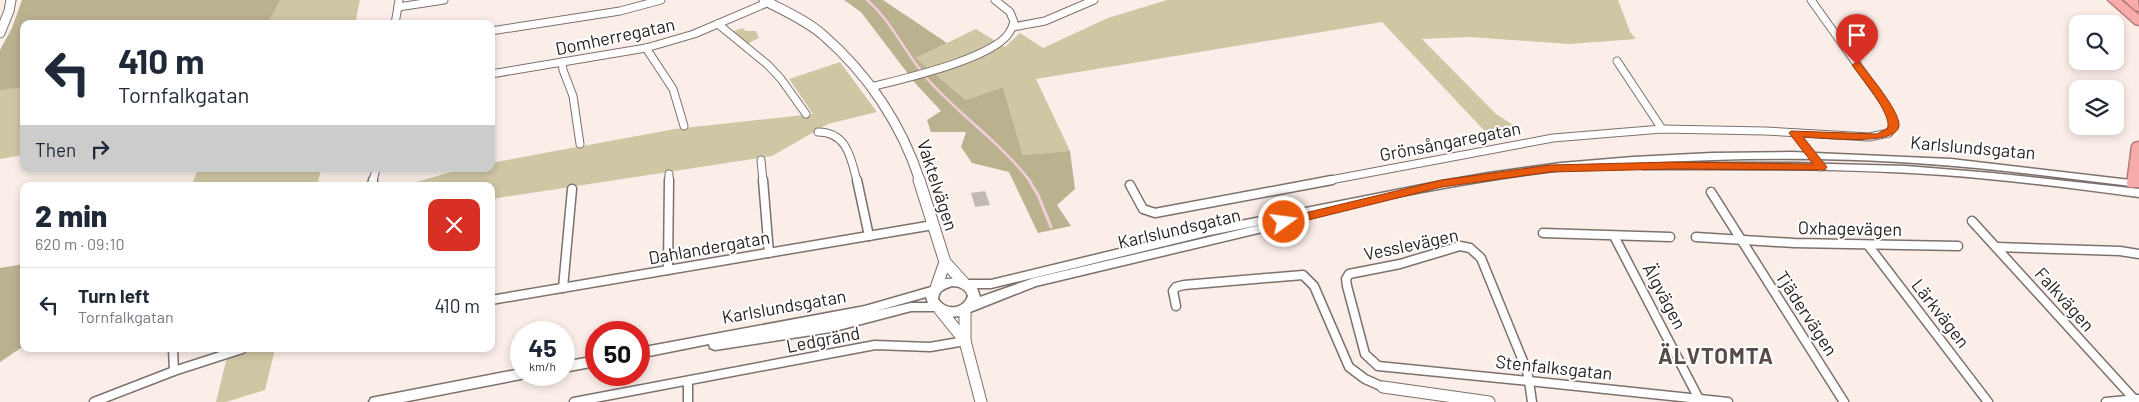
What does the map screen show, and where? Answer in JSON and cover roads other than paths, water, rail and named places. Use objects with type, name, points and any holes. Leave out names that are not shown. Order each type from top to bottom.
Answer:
[{"type":"highway","points":[[2114,0],[2133,7],[2139,22]]},
{"type":"highway","points":[[2133,7],[2127,15],[2139,29]]},
{"type":"highway","points":[[2138,187],[2139,146]]},
{"type":"main road","name":"Karlslundsgatan","points":[[965,284],[991,284],[1159,242],[1480,177],[1655,158],[1813,157],[1953,162],[2047,172],[2138,187]]},
{"type":"main road","name":"Karlslundsgatan","points":[[1564,167],[1821,167],[1975,174],[2138,187]]},
{"type":"main road","name":"Karlslundsgatan","points":[[967,308],[1034,282],[1207,242],[1400,192]]},
{"type":"main road","points":[[951,282],[965,284],[972,289],[974,295],[973,301],[967,308],[950,312],[938,308],[931,299],[935,289],[951,282]]},
{"type":"main road","name":"Karlslundsgatan","points":[[650,351],[865,310],[935,289]]},
{"type":"main road","name":"Karlslundsgatan","points":[[650,352],[800,332],[911,307],[938,308]]},
{"type":"main road","points":[[376,402],[510,376]]},
{"type":"street","points":[[0,33],[9,11],[11,0]]},
{"type":"street","points":[[396,20],[399,4],[444,0]]},
{"type":"street","points":[[495,30],[620,10],[662,0]]},
{"type":"street","points":[[871,88],[963,60],[990,49],[1007,37],[1014,22],[1010,12],[994,0]]},
{"type":"street","points":[[1013,27],[1029,27],[1040,24],[1094,0]]},
{"type":"street","name":"Grönsångaregatan","points":[[1130,185],[1143,209],[1155,213],[1533,141],[1606,132],[1718,129],[1878,137],[1889,133],[1894,123],[1886,105],[1811,0]]},
{"type":"street","name":"Domherregatan","points":[[495,73],[646,48],[681,38],[718,24],[767,1]]},
{"type":"street","name":"Vaktelvägen","points":[[767,1],[800,19],[823,35],[848,59],[892,117],[909,148],[923,187],[945,262],[965,284]]},
{"type":"street","points":[[718,24],[772,68],[806,114]]},
{"type":"street","points":[[646,48],[673,89],[684,126]]},
{"type":"street","points":[[1617,61],[1662,129]]},
{"type":"street","points":[[562,62],[563,70],[573,96],[580,144]]},
{"type":"street","points":[[818,132],[835,134],[842,141],[860,191],[869,236]]},
{"type":"street","points":[[1795,133],[1821,167]]},
{"type":"street","points":[[761,160],[769,253]]},
{"type":"street","points":[[668,270],[669,174]]},
{"type":"street","points":[[563,288],[572,189]]},
{"type":"street","points":[[1711,192],[1742,241]]},
{"type":"street","name":"Falkvägen","points":[[1972,221],[2137,399]]},
{"type":"street","name":"Dahlandergatan","points":[[495,299],[933,225]]},
{"type":"street","points":[[1543,233],[1670,237]]},
{"type":"street","name":"Älgvägen","points":[[1614,236],[1699,399]]},
{"type":"street","name":"Oxhagevägen","points":[[1696,237],[1742,241],[1958,246]]},
{"type":"street","name":"Tjädervägen","points":[[1742,241],[1844,402]]},
{"type":"street","name":"Lärkvägen","points":[[1868,245],[1988,402]]},
{"type":"street","name":"Vesslevägen","points":[[1376,364],[1366,354],[1347,286],[1346,279],[1349,274],[1465,247],[1477,252],[1487,269],[1529,381],[1532,402]]},
{"type":"street","points":[[1996,247],[2120,251],[2139,254]]},
{"type":"street","points":[[935,289],[945,262]]},
{"type":"street","points":[[1176,306],[1173,291],[1176,287],[1184,285],[1303,275],[1314,286],[1349,367],[1359,376],[1371,384],[1383,387],[1489,402]]},
{"type":"street","points":[[938,308],[965,342]]},
{"type":"street","points":[[967,308],[965,342],[981,402]]},
{"type":"street","name":"Ledgränd","points":[[574,402],[875,345],[894,343],[918,347],[965,342]]},
{"type":"street","points":[[173,352],[174,371]]},
{"type":"street","points":[[94,402],[174,371],[233,352]]},
{"type":"street","name":"Stenfalksgatan","points":[[1376,364],[1384,367],[1728,402]]},
{"type":"street","points":[[688,381],[688,402]]},
{"type":"street","points":[[2106,402],[2137,399]]},
{"type":"waterway","points":[[867,0],[884,18],[930,82],[1007,154],[1030,181]]},
{"type":"waterway","points":[[1029,180],[1038,195],[1051,227]]},
{"type":"district","name":"ÄLVTOMTA","points":[[1716,355]]}]
